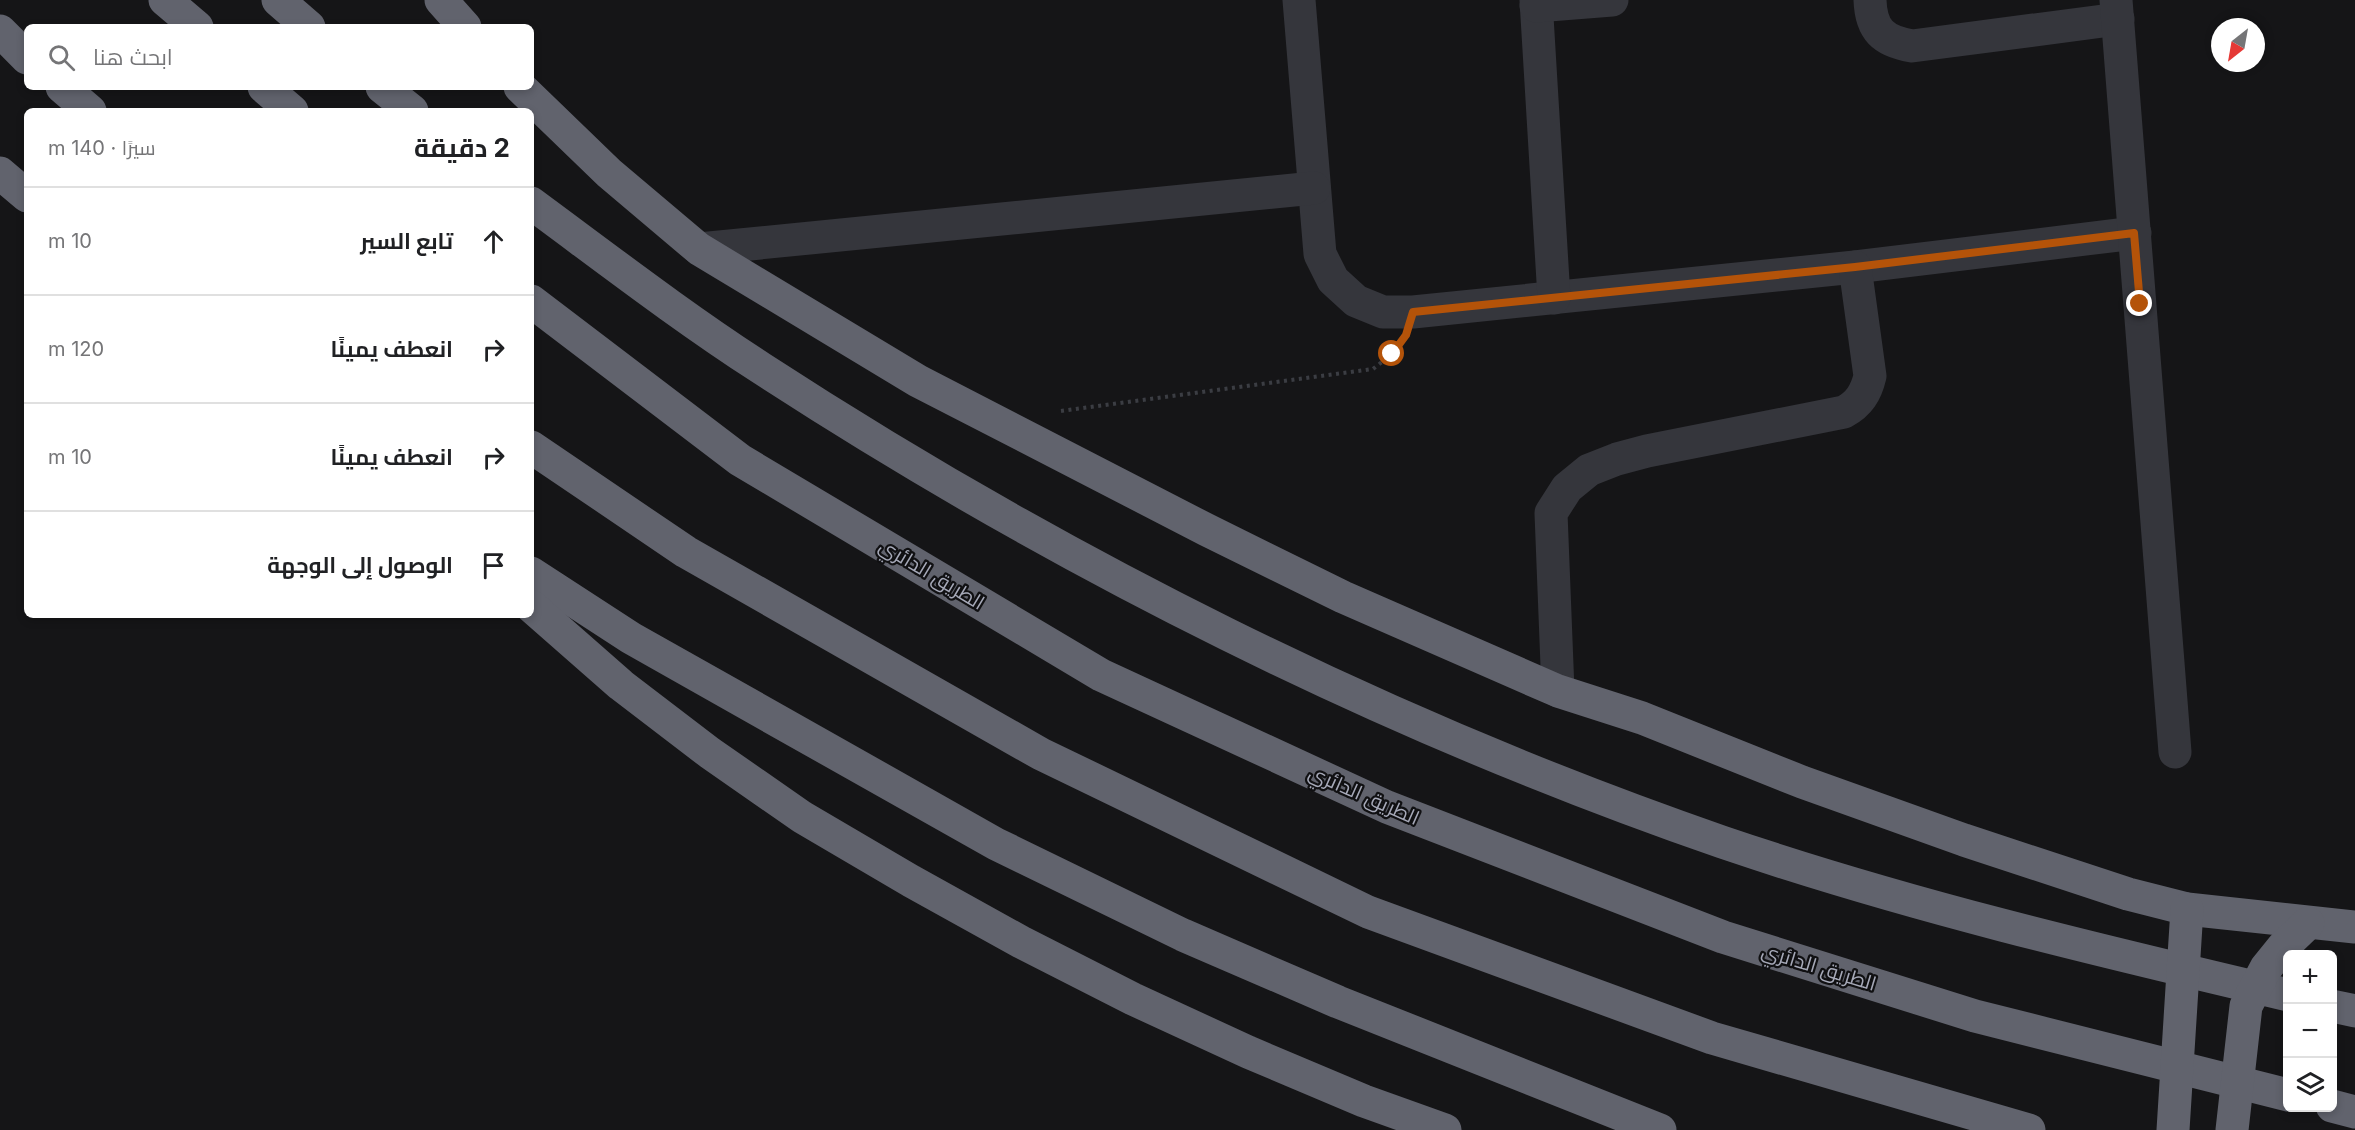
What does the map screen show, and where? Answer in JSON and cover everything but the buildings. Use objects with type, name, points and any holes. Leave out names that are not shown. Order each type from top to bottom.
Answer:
[{"type":"highway","points":[[165,0],[193,24]]},
{"type":"highway","points":[[278,0],[306,24]]},
{"type":"highway","points":[[441,0],[462,24]]},
{"type":"highway","points":[[0,31],[24,55]]},
{"type":"highway","points":[[66,90],[86,108]]},
{"type":"highway","points":[[268,90],[288,108]]},
{"type":"highway","points":[[386,90],[408,108]]},
{"type":"highway","points":[[523,90],[609,173],[699,249],[918,381],[1343,597],[1558,691],[1642,718],[1802,782],[1964,840],[2128,894],[2187,909],[2355,927]]},
{"type":"highway","points":[[0,173],[24,193]]},
{"type":"highway","points":[[534,205],[740,354],[862,432],[1045,538],[1153,597],[1380,706],[1611,801],[1833,878],[2047,938],[2283,994]]},
{"type":"highway","name":"الطريق الدائري","points":[[534,303],[740,460],[1101,675],[1387,807],[1724,937],[1975,1016],[2283,1094]]},
{"type":"highway","points":[[534,449],[686,552],[1041,754],[1368,912],[1712,1038],[2030,1130]]},
{"type":"highway","points":[[534,575],[631,638],[996,844],[1183,935],[1338,1002],[1660,1130]]},
{"type":"highway","points":[[534,609],[621,685],[710,753],[802,817],[911,881],[1021,942],[1133,999],[1364,1101],[1445,1130]]},
{"type":"highway","points":[[2174,1130],[2187,909]]},
{"type":"highway","points":[[2232,1130],[2246,1006],[2266,968],[2283,947],[2308,923]]},
{"type":"highway","points":[[2337,1007],[2355,1011]]},
{"type":"highway","points":[[2337,1107],[2355,1112]]},
{"type":"street","points":[[1299,0],[1320,254],[1333,280],[1356,301],[1383,312],[1413,312],[1855,267],[2134,233]]},
{"type":"street","points":[[1554,298],[1536,3],[1612,0]]},
{"type":"street","points":[[1870,0],[1870,17],[1880,33],[1894,43],[1912,46],[2117,10],[2175,752]]},
{"type":"street","points":[[699,249],[1314,188]]},
{"type":"street","points":[[1558,691],[1551,513],[1567,488],[1590,470],[1647,451],[1844,412],[1854,407],[1862,398],[1870,376],[1855,267]]},
{"type":"path","points":[[1054,412],[1373,369],[1392,354],[1406,335],[1413,312]]},
{"type":"route","points":[[1392,354],[1406,335],[1413,312],[1855,267],[2134,233],[2140,304]]}]
